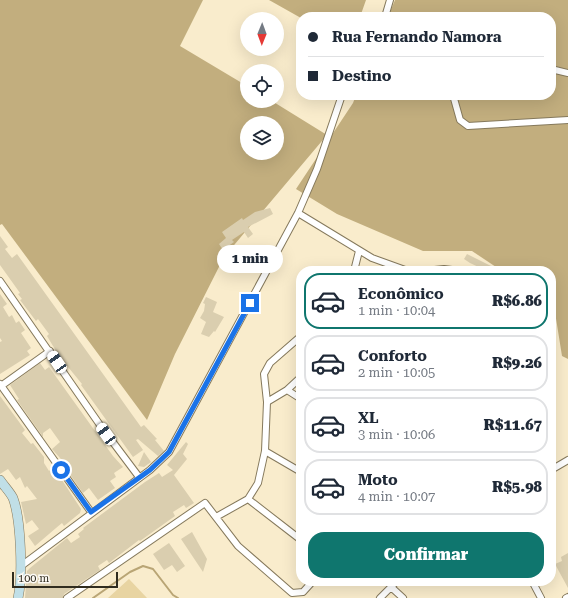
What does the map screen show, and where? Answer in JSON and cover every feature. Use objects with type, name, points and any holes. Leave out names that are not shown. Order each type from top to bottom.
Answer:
[{"type":"main road","points":[[0,480],[11,494],[14,502],[20,544],[21,566],[18,598]]},
{"type":"street","points":[[386,12],[390,0]]},
{"type":"street","points":[[556,70],[568,74]]},
{"type":"street","points":[[21,566],[162,460],[174,444],[298,213],[317,169],[340,100]]},
{"type":"street","points":[[454,100],[460,120],[468,126],[568,120]]},
{"type":"street","points":[[298,213],[359,251],[372,258],[394,266]]},
{"type":"street","points":[[357,266],[359,251]]},
{"type":"street","points":[[0,281],[100,425],[139,477]]},
{"type":"street","points":[[216,517],[248,499],[258,483],[264,452],[267,402],[264,374],[270,363],[296,341]]},
{"type":"street","points":[[50,352],[1,385],[91,512]]},
{"type":"street","points":[[267,402],[287,390],[296,382]]},
{"type":"street","points":[[287,390],[296,396]]},
{"type":"street","points":[[264,452],[296,469]]},
{"type":"street","points":[[556,467],[568,460]]},
{"type":"street","points":[[248,499],[296,536]]},
{"type":"street","points":[[67,598],[205,503],[238,546],[292,592],[303,592],[308,586]]},
{"type":"street","points":[[535,586],[541,598]]},
{"type":"street","points":[[380,598],[391,587],[403,598]]},
{"type":"shaded area","points":[[0,0],[203,0],[180,46],[240,82],[240,108],[283,108],[327,135],[224,257],[175,354],[147,420],[2,224],[0,225]]},
{"type":"shaded area","points":[[269,0],[366,0],[362,12],[296,12],[296,15]]},
{"type":"shaded area","points":[[395,0],[568,0],[568,359],[562,356],[556,318],[556,266],[494,266],[472,251],[423,251],[337,214],[296,189],[354,100],[556,100],[556,12],[390,12]]},
{"type":"shaded area","points":[[129,579],[147,598],[108,598]]},
{"type":"building","points":[[270,208],[273,214],[248,227],[253,234],[248,238],[244,232],[232,240],[234,242],[223,250],[219,244],[226,238],[222,232],[242,218],[243,220],[255,212]]},
{"type":"building","points":[[0,236],[8,247],[5,249],[12,258],[17,254],[141,427],[144,425],[157,439],[155,440],[164,451],[158,456],[138,439],[136,440],[143,450],[133,457],[81,385],[82,384],[59,356],[47,336],[49,334],[38,319],[36,321],[20,300],[22,299],[18,294],[20,293],[0,265]]},
{"type":"building","points":[[467,254],[491,266],[476,266],[464,259]]},
{"type":"building","points":[[0,294],[7,304],[3,307],[9,317],[12,315],[16,323],[19,321],[25,330],[21,333],[31,348],[27,351],[30,355],[0,374],[0,342],[2,341],[0,338]]},
{"type":"building","points":[[206,297],[217,302],[213,312],[224,317],[215,332],[214,331],[209,337],[201,334],[206,322],[200,318],[204,311],[205,304],[203,303]]},
{"type":"building","points":[[40,363],[45,370],[49,367],[113,456],[123,467],[114,473],[116,477],[110,481],[115,488],[98,500],[89,488],[83,493],[66,469],[68,467],[52,449],[60,442],[50,428],[43,433],[43,437],[17,400],[19,399],[10,385]]},
{"type":"building","points":[[0,396],[25,430],[22,433],[31,444],[33,443],[44,457],[44,463],[49,471],[52,468],[57,475],[58,474],[81,509],[80,513],[64,526],[62,523],[35,546],[28,536],[39,529],[32,520],[26,524],[21,502],[37,499],[27,486],[25,488],[20,477],[16,480],[8,469],[0,474]]},
{"type":"building","points":[[186,442],[188,444],[183,454],[187,459],[174,475],[194,503],[186,508],[184,505],[173,512],[175,516],[140,541],[139,540],[109,563],[107,560],[98,566],[100,570],[64,594],[63,598],[25,598],[27,571],[30,568],[67,538],[71,543],[80,537],[78,534],[84,529],[83,528],[145,482],[159,473],[162,477],[173,470],[167,465]]},
{"type":"building","points":[[144,452],[151,462],[144,467],[138,466]]},
{"type":"building","points":[[192,532],[207,559],[203,572],[181,539]]},
{"type":"building","points":[[169,543],[185,566],[177,572],[172,565],[164,570],[153,554]]},
{"type":"building","points":[[568,553],[568,588],[556,566],[556,564],[562,561],[561,557]]},
{"type":"waterway","points":[[93,598],[130,572],[143,566],[153,569],[173,595],[178,598]]},
{"type":"route","points":[[61,470],[91,512],[162,460],[174,444],[208,378],[250,303]]}]
